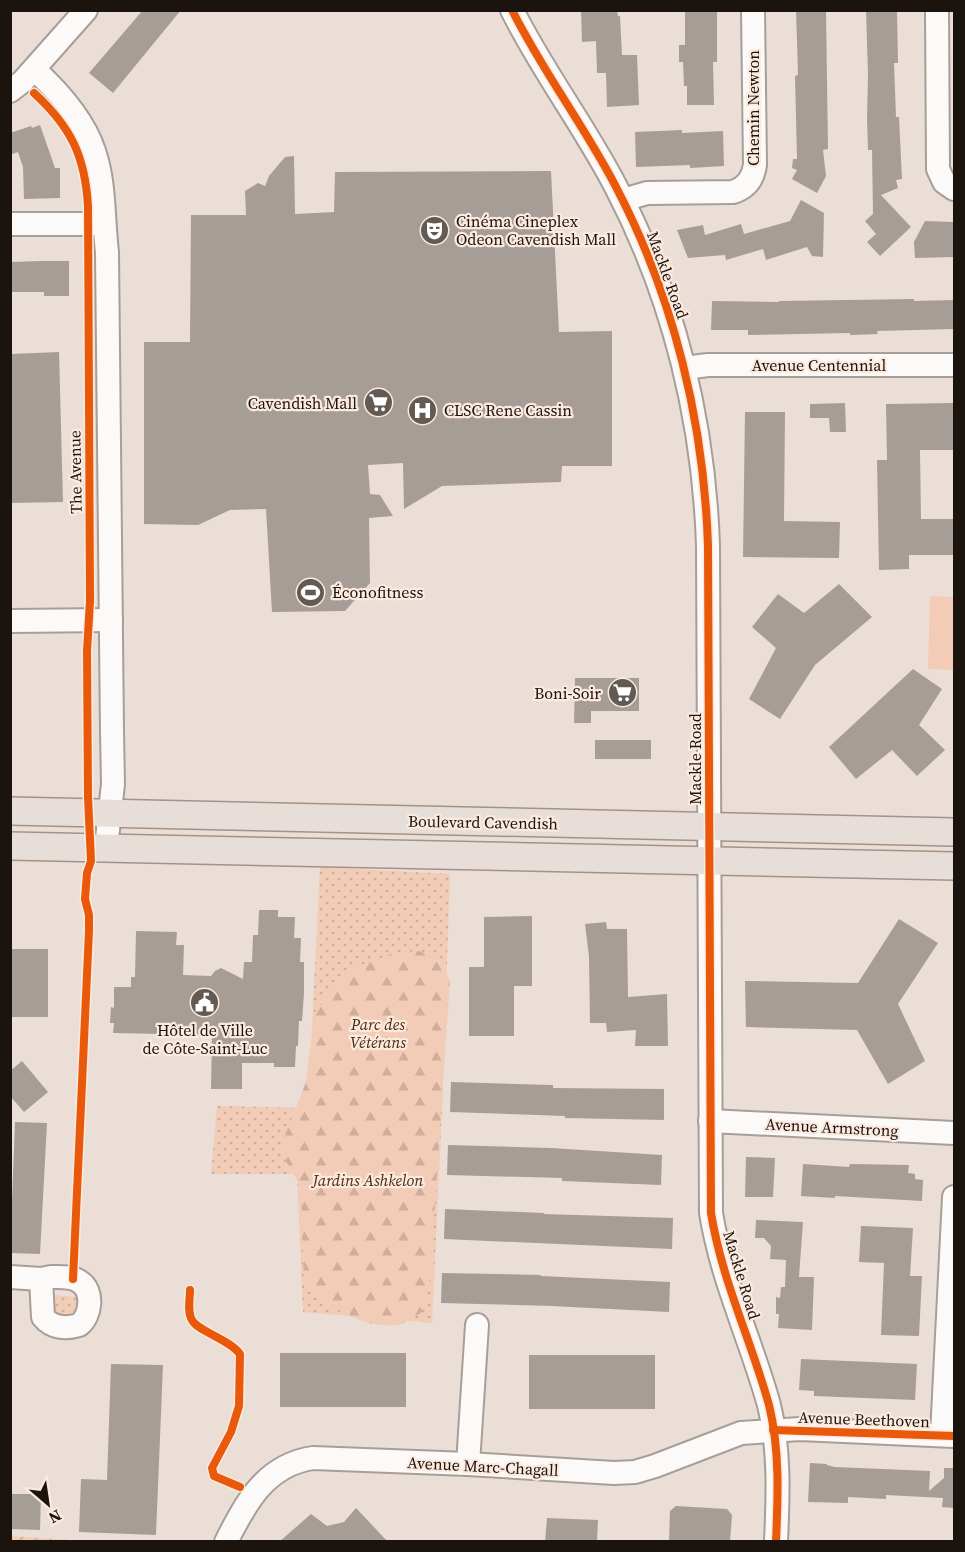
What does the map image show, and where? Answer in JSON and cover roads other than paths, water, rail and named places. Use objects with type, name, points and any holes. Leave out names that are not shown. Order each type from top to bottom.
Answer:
[{"type":"main road","name":"Boulevard Cavendish","points":[[10,811],[954,832]]},
{"type":"main road","name":"Boulevard Cavendish","points":[[10,846],[954,866]]},
{"type":"street","points":[[10,92],[34,69],[86,10]]},
{"type":"street","name":"Mackle Road","points":[[513,10],[600,157],[640,237],[662,292],[684,368],[698,439],[708,532],[711,1214],[717,1248],[734,1304],[755,1357],[769,1407],[779,1477],[776,1542]]},
{"type":"street","name":"Chemin Newton","points":[[623,200],[647,194],[733,192],[742,189],[751,179],[755,165],[753,10]]},
{"type":"street","points":[[936,10],[938,169],[944,182],[954,189]]},
{"type":"street","name":"The Avenue","points":[[34,69],[63,100],[82,126],[92,145],[99,170],[107,252],[113,784],[106,848]]},
{"type":"street","points":[[10,224],[104,224]]},
{"type":"street","name":"Avenue Centennial","points":[[684,368],[708,364],[954,365]]},
{"type":"street","points":[[10,621],[111,620]]},
{"type":"street","name":"Avenue Armstrong","points":[[710,1121],[954,1134]]},
{"type":"street","points":[[948,1436],[954,1197]]},
{"type":"street","points":[[10,1277],[41,1279]]},
{"type":"street","points":[[468,1464],[477,1325]]},
{"type":"street","name":"Avenue Beethoven","points":[[773,1430],[948,1436]]},
{"type":"street","name":"Avenue Marc-Chagall","points":[[226,1542],[253,1496],[265,1481],[286,1465],[299,1460],[313,1458],[614,1473],[634,1472],[741,1433],[773,1430]]},
{"type":"place","name":"Cinéma Cineplex Odeon Cavendish Mall","points":[[435,230]]},
{"type":"place","name":"Cavendish Mall","points":[[378,403]]},
{"type":"place","name":"CLSC Rene Cassin","points":[[423,410]]},
{"type":"place","name":"Éconofitness","points":[[311,592]]},
{"type":"place","name":"Boni-Soir","points":[[622,693]]},
{"type":"place","name":"Hôtel de Ville de Côte-Saint-Luc","points":[[205,1002]]},
{"type":"park label","name":"Parc des Vétérans","points":[[378,1033]]},
{"type":"park label","name":"Jardins Ashkelon","points":[[368,1180]]}]
